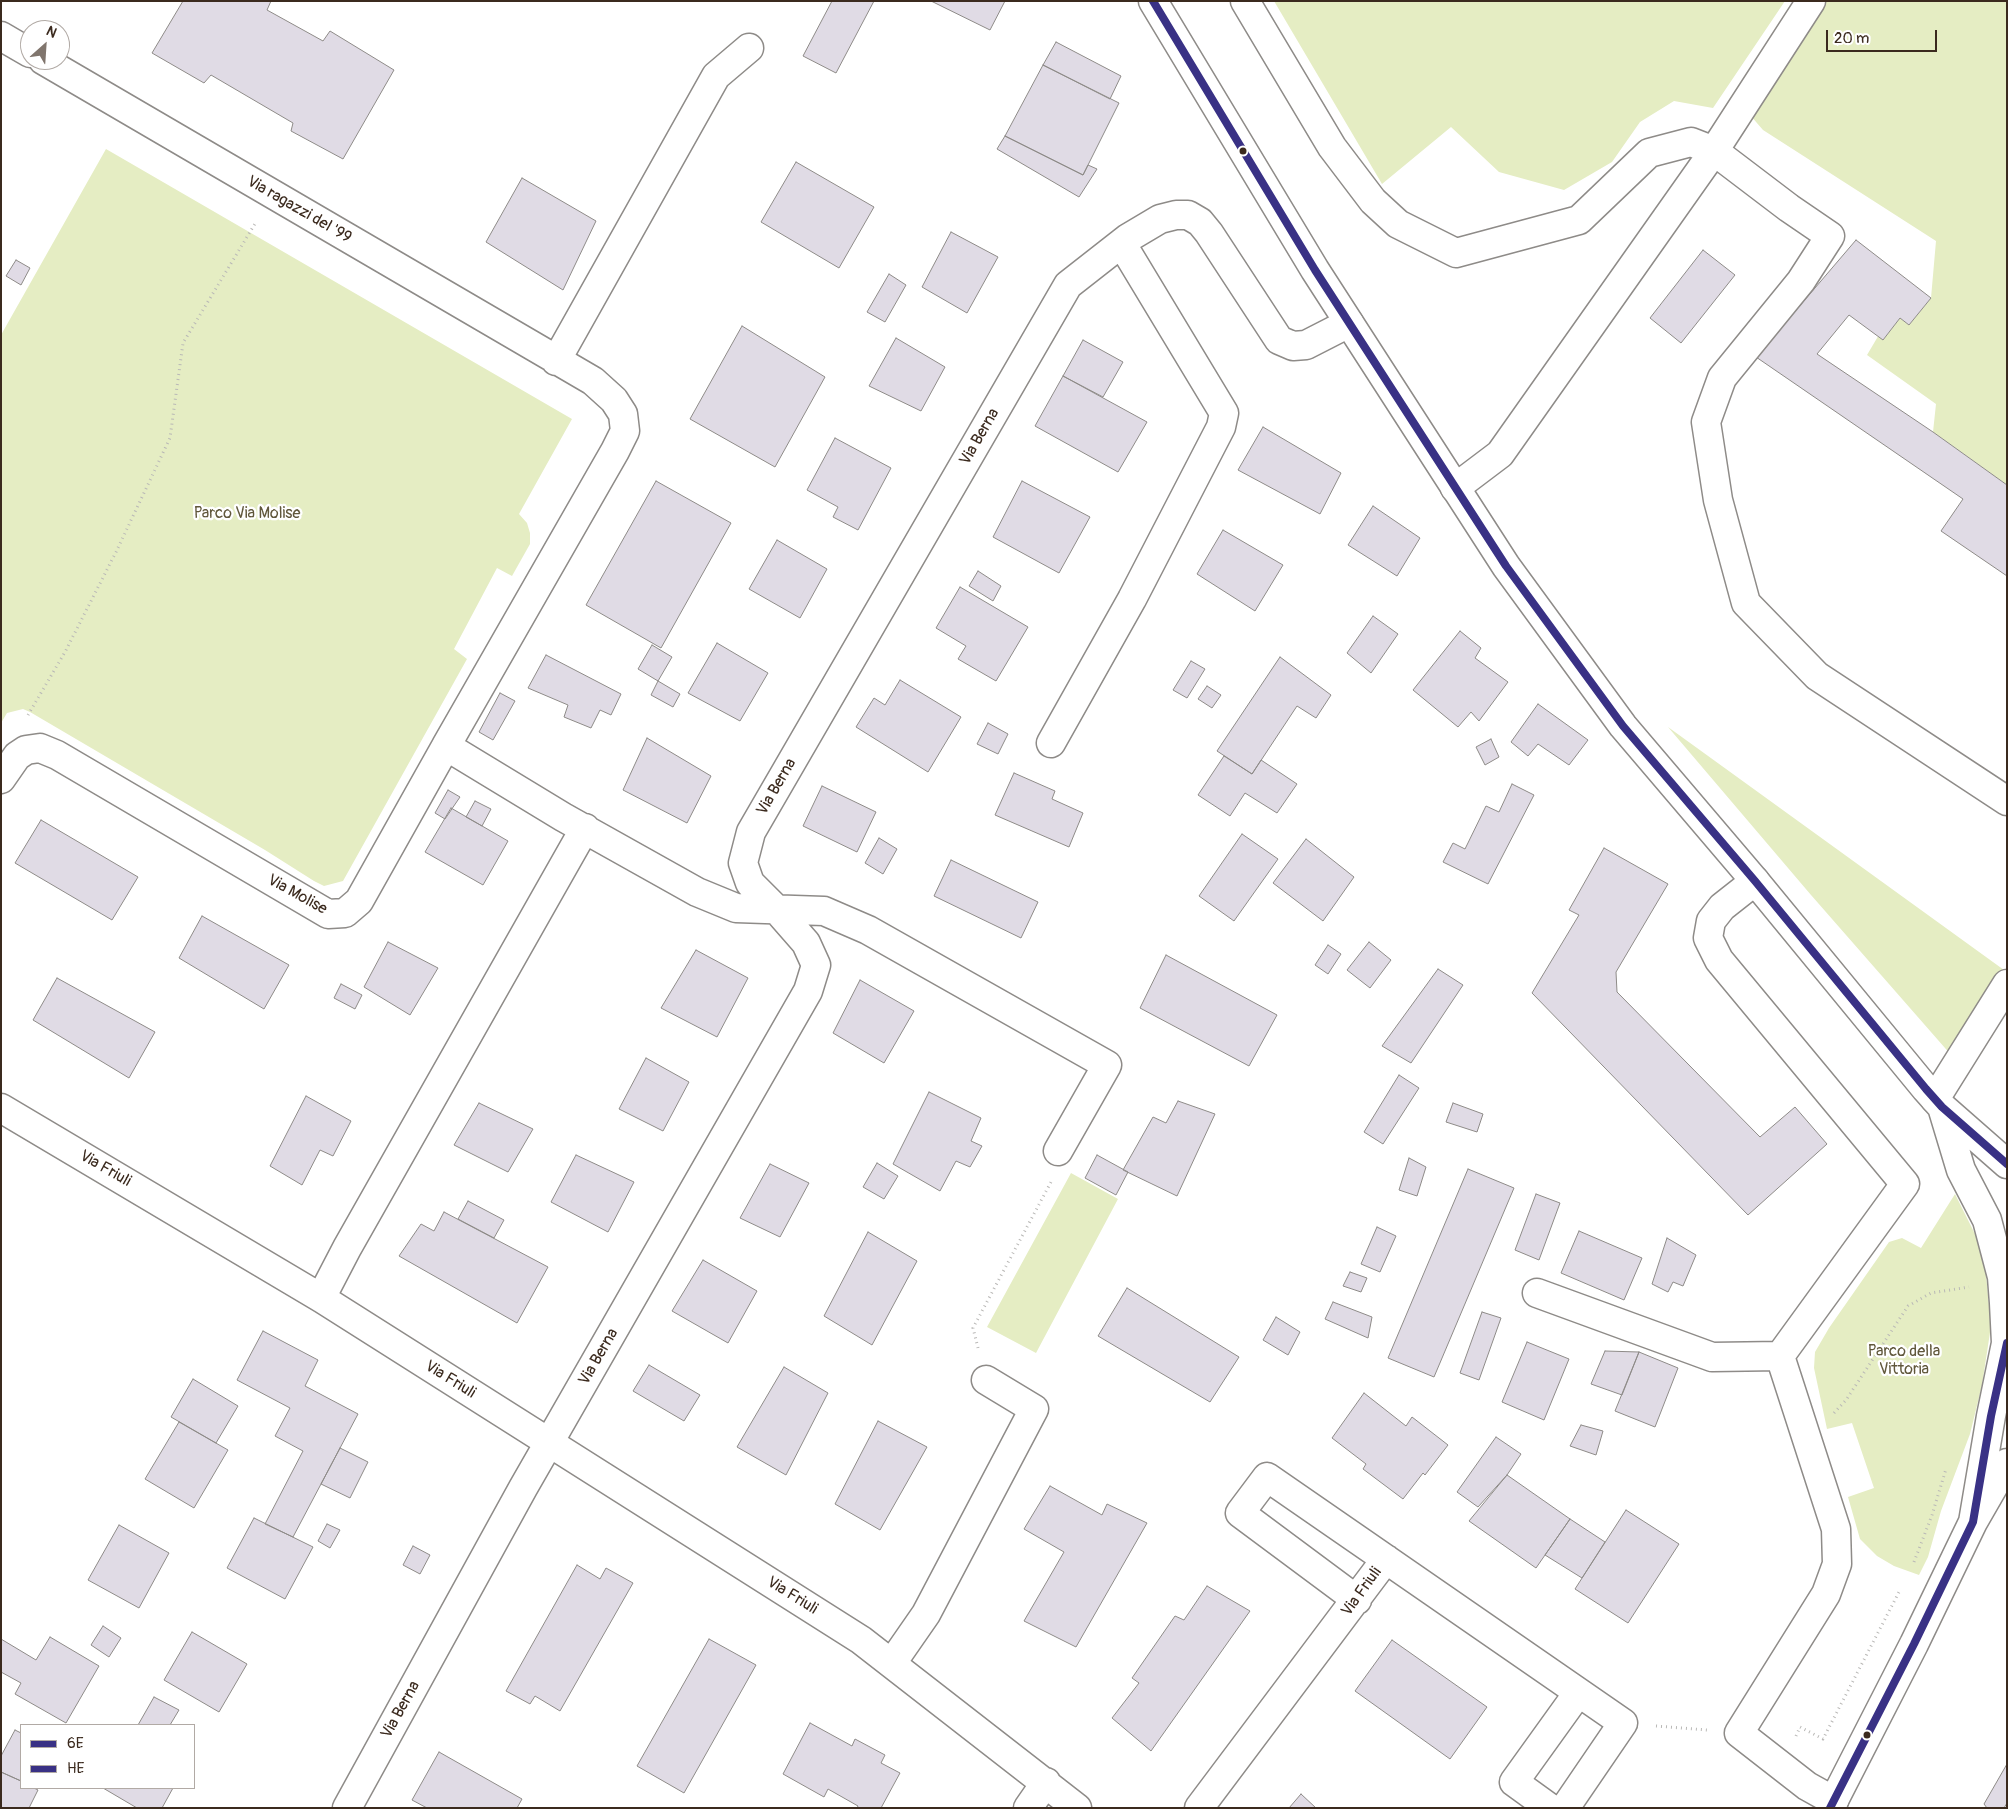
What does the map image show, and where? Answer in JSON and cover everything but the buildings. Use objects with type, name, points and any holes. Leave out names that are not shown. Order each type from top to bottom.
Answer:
[{"type":"street","points":[[1153,1],[1315,270],[1455,488],[1506,566],[1623,726],[1755,881],[1939,1103],[2007,1164]]},
{"type":"street","points":[[1245,1],[1332,147],[1373,201],[1398,224],[1456,253],[1579,220],[1649,153],[1691,142],[1714,150],[1789,208],[1830,236],[1801,281],[1722,378],[1706,422],[1718,500],[1746,603],[1817,676],[2007,801]]},
{"type":"street","points":[[1455,488],[1500,454],[1714,150],[1811,1]]},
{"type":"street","points":[[1,36],[20,46]]},
{"type":"street","points":[[556,361],[716,76],[749,48]]},
{"type":"street","name":"Via ragazzi del '99","points":[[60,70],[593,381],[614,400],[622,414],[625,431],[615,451]]},
{"type":"street","name":"Via Berna","points":[[347,1808],[549,1442],[808,991],[816,965],[806,943],[750,883],[743,863],[751,832],[1068,285],[1122,244],[1160,219],[1176,215],[1188,215],[1200,222],[1279,340],[1293,346],[1306,344],[1349,323]]},
{"type":"street","points":[[1051,743],[1132,599],[1221,427],[1224,413],[1122,244]]},
{"type":"street","name":"Via Molise","points":[[26,750],[40,748],[57,755],[328,914],[345,913],[359,902],[615,451]]},
{"type":"street","points":[[446,746],[697,892],[736,908],[778,911],[824,911],[868,930],[1107,1065],[1058,1151]]},
{"type":"street","points":[[1,779],[17,756],[26,750]]},
{"type":"street","points":[[321,1298],[357,1230],[585,828]]},
{"type":"street","points":[[1755,881],[1722,906],[1711,921],[1708,938],[1719,960],[1905,1184],[1780,1356]]},
{"type":"street","points":[[1973,1522],[1991,1416],[2006,1343],[2002,1277],[1987,1220],[1961,1170],[1939,1103],[2007,984]]},
{"type":"street","name":"Via Friuli","points":[[1,1108],[321,1298],[861,1640],[1077,1808]]},
{"type":"street","points":[[1537,1293],[1712,1357],[1780,1356]]},
{"type":"street","points":[[1780,1356],[1836,1529],[1837,1564],[1826,1594],[1739,1733],[1832,1804],[1914,1644],[1973,1522],[2007,1463]]},
{"type":"street","points":[[892,1663],[926,1614],[1034,1409],[986,1380]]},
{"type":"street","points":[[1357,1600],[1240,1513],[1267,1477],[1386,1559]]},
{"type":"street","name":"Via Friuli","points":[[1200,1808],[1386,1559],[1623,1723]]},
{"type":"street","points":[[1550,1808],[1514,1782],[1578,1692]]},
{"type":"street","points":[[1565,1808],[1623,1723]]},
{"type":"street","points":[[1028,1808],[1046,1782]]},
{"type":"path","points":[[26,750],[25,721],[65,652],[116,552],[170,438],[183,343],[250,231]]},
{"type":"path","points":[[973,1328],[1058,1169],[1058,1151]]},
{"type":"path","points":[[1804,1430],[1826,1422],[1846,1400],[1908,1306],[1931,1293],[1966,1286],[1973,1288]]},
{"type":"path","points":[[1912,1567],[1932,1515],[1946,1467]]},
{"type":"path","points":[[1778,1764],[1790,1748],[1800,1728],[1823,1740],[1900,1592]]},
{"type":"path","points":[[1623,1723],[1739,1733]]},
{"type":"green space","points":[[1274,1],[1785,1],[1713,108],[1674,101],[1640,122],[1612,162],[1564,190],[1499,172],[1451,127],[1382,184]]},
{"type":"green space","points":[[1802,1],[2007,1],[2007,485],[1933,432],[1936,404],[1867,355],[1880,333],[1883,340],[1900,318],[1909,325],[1931,298],[1936,241],[1763,130],[1750,115]]},
{"type":"green space","name":"Parco Via Molise","points":[[106,149],[572,419],[519,514],[527,523],[530,533],[530,544],[512,576],[497,568],[454,649],[467,659],[343,881],[324,886],[314,881],[265,850],[30,712],[23,709],[7,713],[1,723],[1,335]]},
{"type":"green space","points":[[1668,727],[2004,970],[1952,1056],[1811,895]]},
{"type":"green space","points":[[1071,1173],[1118,1199],[1036,1353],[987,1327]]},
{"type":"green space","name":"Parco della Vittoria","points":[[1955,1194],[1976,1236],[1985,1264],[1991,1326],[1982,1385],[1970,1434],[1941,1511],[1928,1557],[1919,1575],[1894,1566],[1877,1556],[1860,1539],[1848,1497],[1874,1488],[1852,1423],[1827,1429],[1814,1368],[1815,1352],[1829,1328],[1889,1242],[1902,1238],[1921,1248]]},
{"type":"transit line","name":"6E","points":[[1153,1],[1315,270],[1506,566],[1623,726],[1755,881],[1926,1089],[1942,1107],[2007,1164]]},
{"type":"transit line","name":"HE","points":[[1830,1808],[1914,1644],[1973,1522],[1991,1416],[2007,1343]]}]
